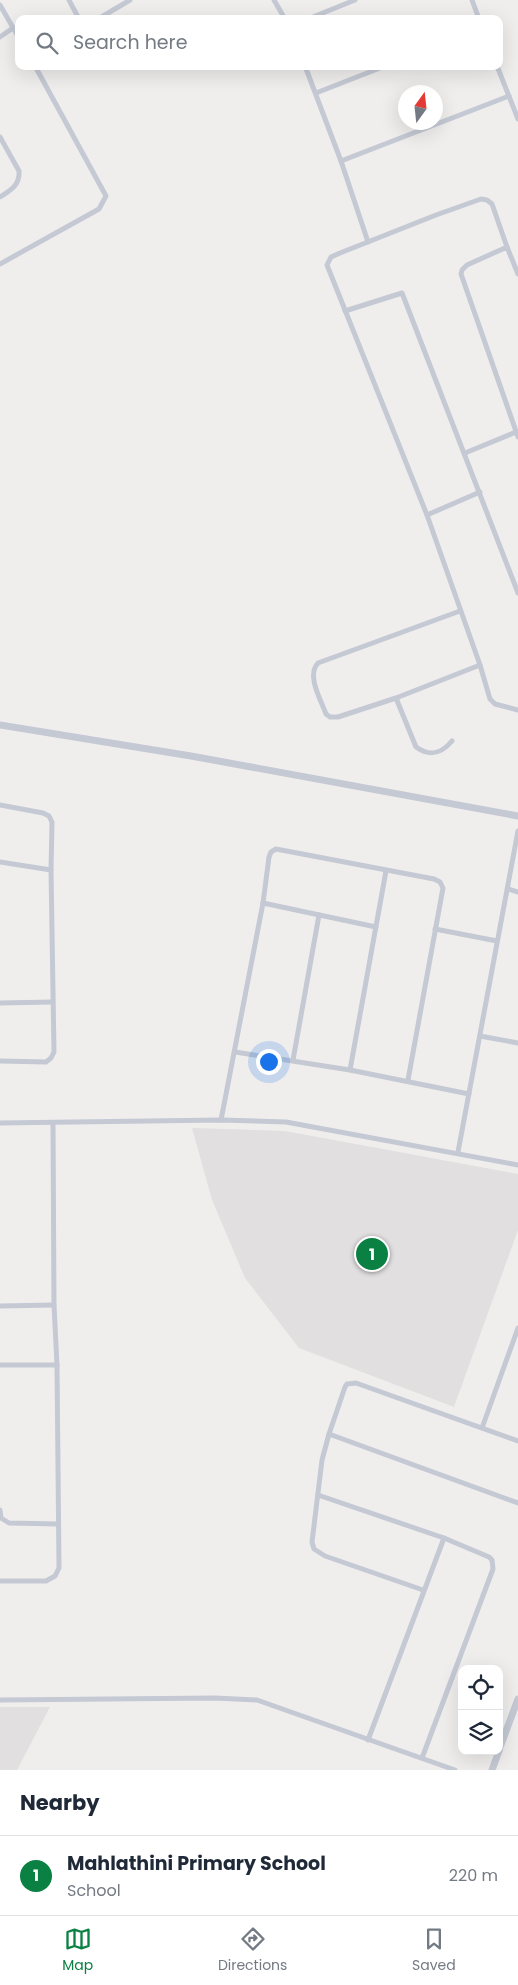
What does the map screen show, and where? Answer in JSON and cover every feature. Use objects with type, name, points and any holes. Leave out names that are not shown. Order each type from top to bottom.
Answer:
[{"type":"street","points":[[69,0],[77,15]]},
{"type":"street","points":[[105,15],[130,0]]},
{"type":"street","points":[[274,0],[283,15]]},
{"type":"street","points":[[318,15],[355,0]]},
{"type":"street","points":[[472,0],[478,15]]},
{"type":"street","points":[[0,5],[15,31]]},
{"type":"street","points":[[0,37],[13,28]]},
{"type":"street","points":[[0,264],[99,209],[105,200],[104,191],[37,70]]},
{"type":"street","points":[[307,70],[341,161],[368,242]]},
{"type":"street","points":[[316,93],[375,70]]},
{"type":"street","points":[[499,70],[518,119]]},
{"type":"street","points":[[341,161],[509,96]]},
{"type":"street","points":[[0,137],[19,171],[20,177],[12,190],[0,197]]},
{"type":"street","points":[[518,274],[492,204],[487,200],[481,199],[331,257],[327,264],[426,516],[480,665],[490,699],[495,704],[518,710]]},
{"type":"street","points":[[465,453],[517,434],[461,274],[467,265],[507,247]]},
{"type":"street","points":[[345,310],[402,293],[518,593]]},
{"type":"street","points":[[426,516],[480,492]]},
{"type":"street","points":[[460,612],[318,663],[314,668],[313,675],[326,714],[330,717],[338,717],[396,698],[480,665]]},
{"type":"street","points":[[396,698],[416,747],[422,751],[439,753],[452,741]]},
{"type":"street","points":[[0,725],[191,756],[518,816]]},
{"type":"street","points":[[0,805],[43,813],[49,816],[52,822],[52,1002],[54,1052],[46,1062],[0,1061]]},
{"type":"street","points":[[458,1152],[518,831]]},
{"type":"street","points":[[221,1120],[263,903],[269,857],[271,852],[276,849],[434,879],[440,882],[442,888],[408,1080]]},
{"type":"street","points":[[0,862],[51,870]]},
{"type":"street","points":[[350,1070],[386,871]]},
{"type":"street","points":[[508,890],[518,892]]},
{"type":"street","points":[[263,903],[376,927]]},
{"type":"street","points":[[293,1060],[319,915]]},
{"type":"street","points":[[435,929],[497,941]]},
{"type":"street","points":[[0,1003],[52,1002]]},
{"type":"street","points":[[480,1036],[518,1043]]},
{"type":"street","points":[[235,1052],[408,1080],[469,1094]]},
{"type":"street","points":[[0,1123],[221,1120],[286,1122],[518,1164]]},
{"type":"street","points":[[0,1581],[46,1581],[55,1576],[59,1568],[53,1123]]},
{"type":"street","points":[[0,1306],[54,1305]]},
{"type":"street","points":[[482,1428],[518,1328]]},
{"type":"street","points":[[0,1365],[57,1365]]},
{"type":"street","points":[[423,1590],[314,1549],[312,1542],[322,1460],[345,1387],[347,1384],[356,1383],[518,1441]]},
{"type":"street","points":[[329,1434],[518,1501]]},
{"type":"street","points":[[318,1495],[444,1538],[492,1560],[493,1569],[422,1758]]},
{"type":"street","points":[[0,1510],[1,1518],[9,1523],[57,1524]]},
{"type":"street","points":[[368,1740],[444,1538]]},
{"type":"street","points":[[0,1700],[215,1698],[257,1700],[455,1770]]},
{"type":"street","points":[[503,1740],[518,1699]]},
{"type":"street","points":[[492,1770],[498,1755]]},
{"type":"shaded area","points":[[192,1128],[285,1131],[518,1174],[518,1230],[454,1407],[299,1348],[245,1278],[212,1200]]},
{"type":"shaded area","points":[[0,1707],[50,1707],[17,1770],[0,1770]]},
{"type":"place","name":"Mahlathini Primary School","points":[[372,1254]]}]
